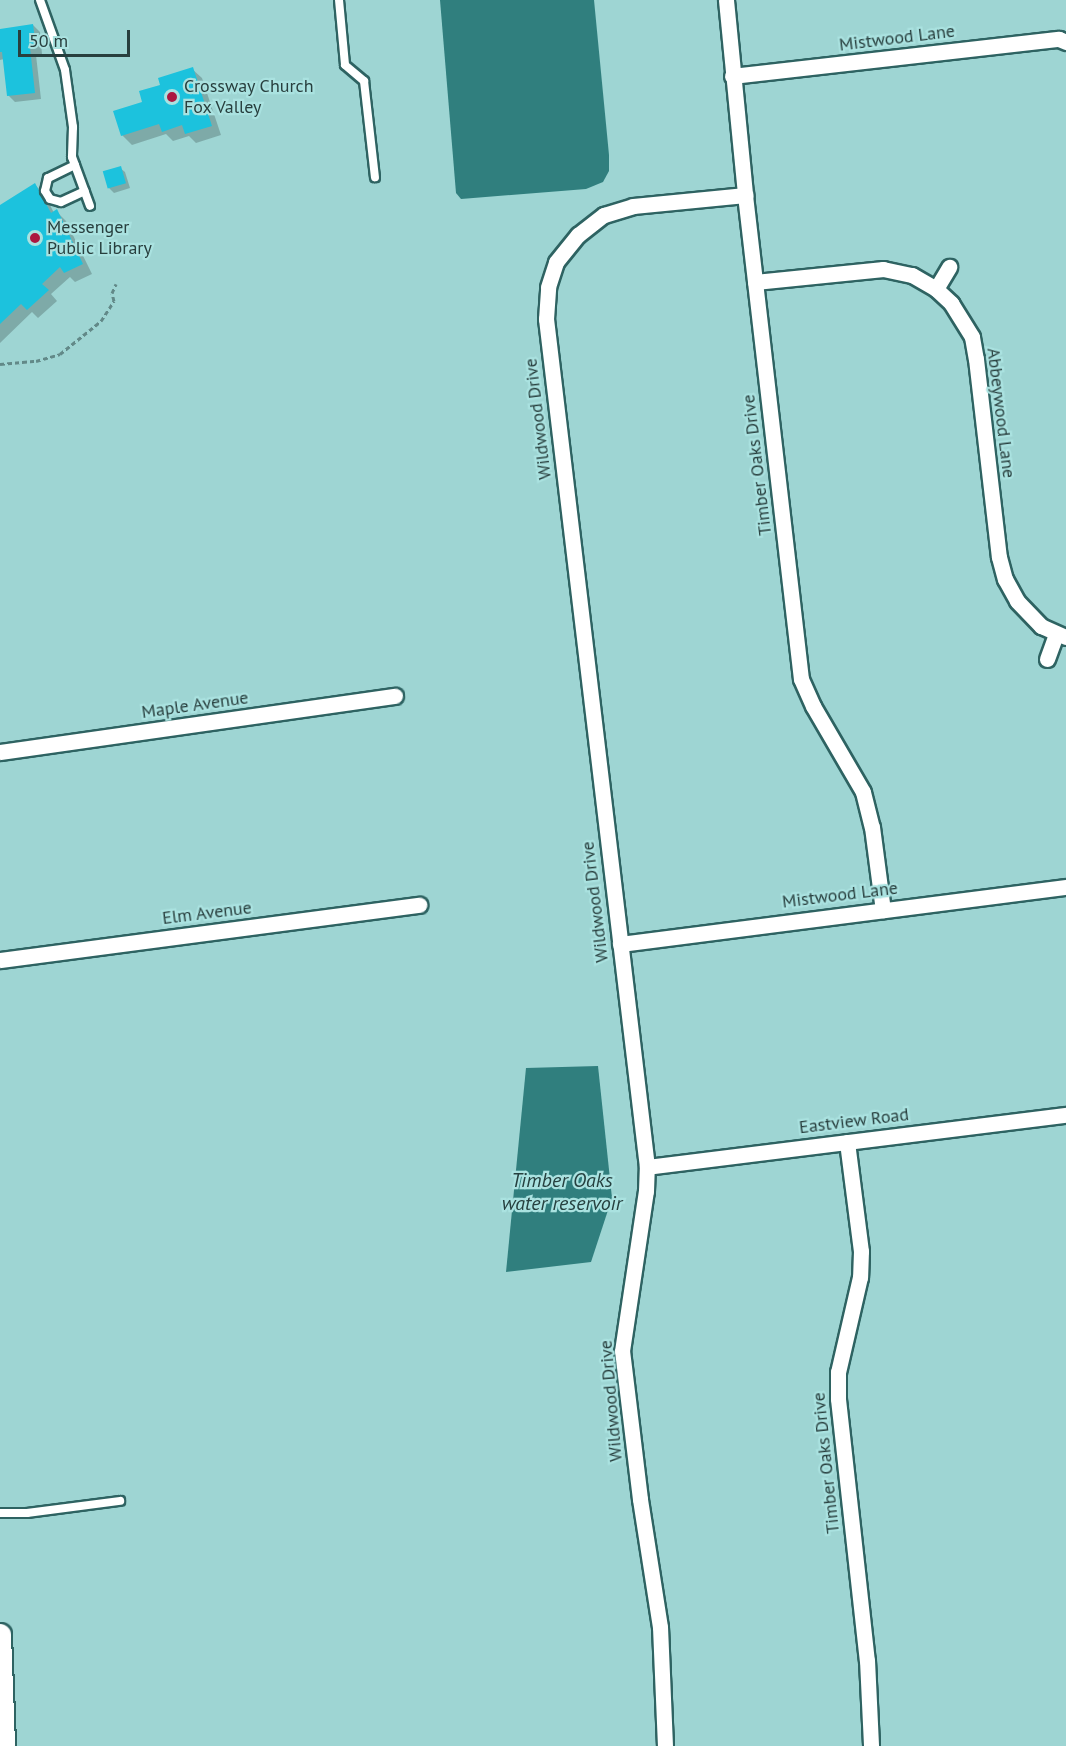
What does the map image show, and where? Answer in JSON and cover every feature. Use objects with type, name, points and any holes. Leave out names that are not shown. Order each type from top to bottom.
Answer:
[{"type":"main road","points":[[0,1635],[4,1746]]},
{"type":"street","name":"Timber Oaks Drive","points":[[726,0],[745,195],[801,679],[813,706],[863,792],[872,827],[883,910]]},
{"type":"street","name":"Mistwood Lane","points":[[732,76],[1059,39],[1066,42]]},
{"type":"street","name":"Wildwood Drive","points":[[665,1746],[660,1627],[640,1499],[622,1351],[646,1191],[647,1167],[546,319],[548,287],[556,262],[578,235],[604,215],[633,206],[745,195]]},
{"type":"street","points":[[936,289],[950,267]]},
{"type":"street","name":"Abbeywood Lane","points":[[755,282],[883,269],[912,275],[936,289],[951,303],[972,338],[999,557],[1005,579],[1017,601],[1041,626],[1061,636]]},
{"type":"street","points":[[1047,659],[1061,636]]},
{"type":"street","name":"Maple Avenue","points":[[0,752],[395,696]]},
{"type":"street","name":"Mistwood Lane","points":[[620,944],[1066,887]]},
{"type":"street","name":"Elm Avenue","points":[[0,960],[419,905]]},
{"type":"street","name":"Eastview Road","points":[[647,1167],[1066,1115]]},
{"type":"street","name":"Timber Oaks Drive","points":[[848,1142],[861,1251],[860,1277],[838,1372],[838,1399],[867,1660],[871,1746]]},
{"type":"lane","points":[[40,0],[65,70],[73,127],[72,157],[90,206]]},
{"type":"lane","points":[[339,0],[345,65],[364,81],[375,177]]},
{"type":"lane","points":[[75,165],[48,178],[45,191],[50,199],[61,202],[85,191]]},
{"type":"lane","points":[[0,1513],[27,1513],[120,1501]]},
{"type":"path","points":[[0,364],[36,361],[60,354],[101,321],[114,301],[112,292],[116,284]]},
{"type":"water","points":[[440,0],[594,0],[609,155],[609,171],[603,182],[586,189],[461,199],[456,193]]},
{"type":"water","name":"Timber Oaks water reservoir","points":[[598,1066],[612,1198],[591,1262],[506,1272],[526,1068]]},
{"type":"building","points":[[33,24],[36,48],[30,48],[35,93],[7,96],[2,52],[0,52],[0,29]]},
{"type":"building","name":"Crossway Church Fox Valley","points":[[193,67],[212,126],[185,134],[182,125],[162,132],[159,124],[121,136],[113,111],[142,102],[139,91],[160,85],[158,78]]},
{"type":"building","points":[[121,166],[126,183],[108,189],[103,171]]},
{"type":"building","name":"Messenger Public Library","points":[[35,183],[51,213],[57,209],[83,264],[64,273],[60,267],[42,284],[49,290],[27,310],[21,304],[0,324],[0,205]]},
{"type":"place","name":"Crossway Church Fox Valley","points":[[172,97]]},
{"type":"place","name":"Messenger Public Library","points":[[35,238]]}]
